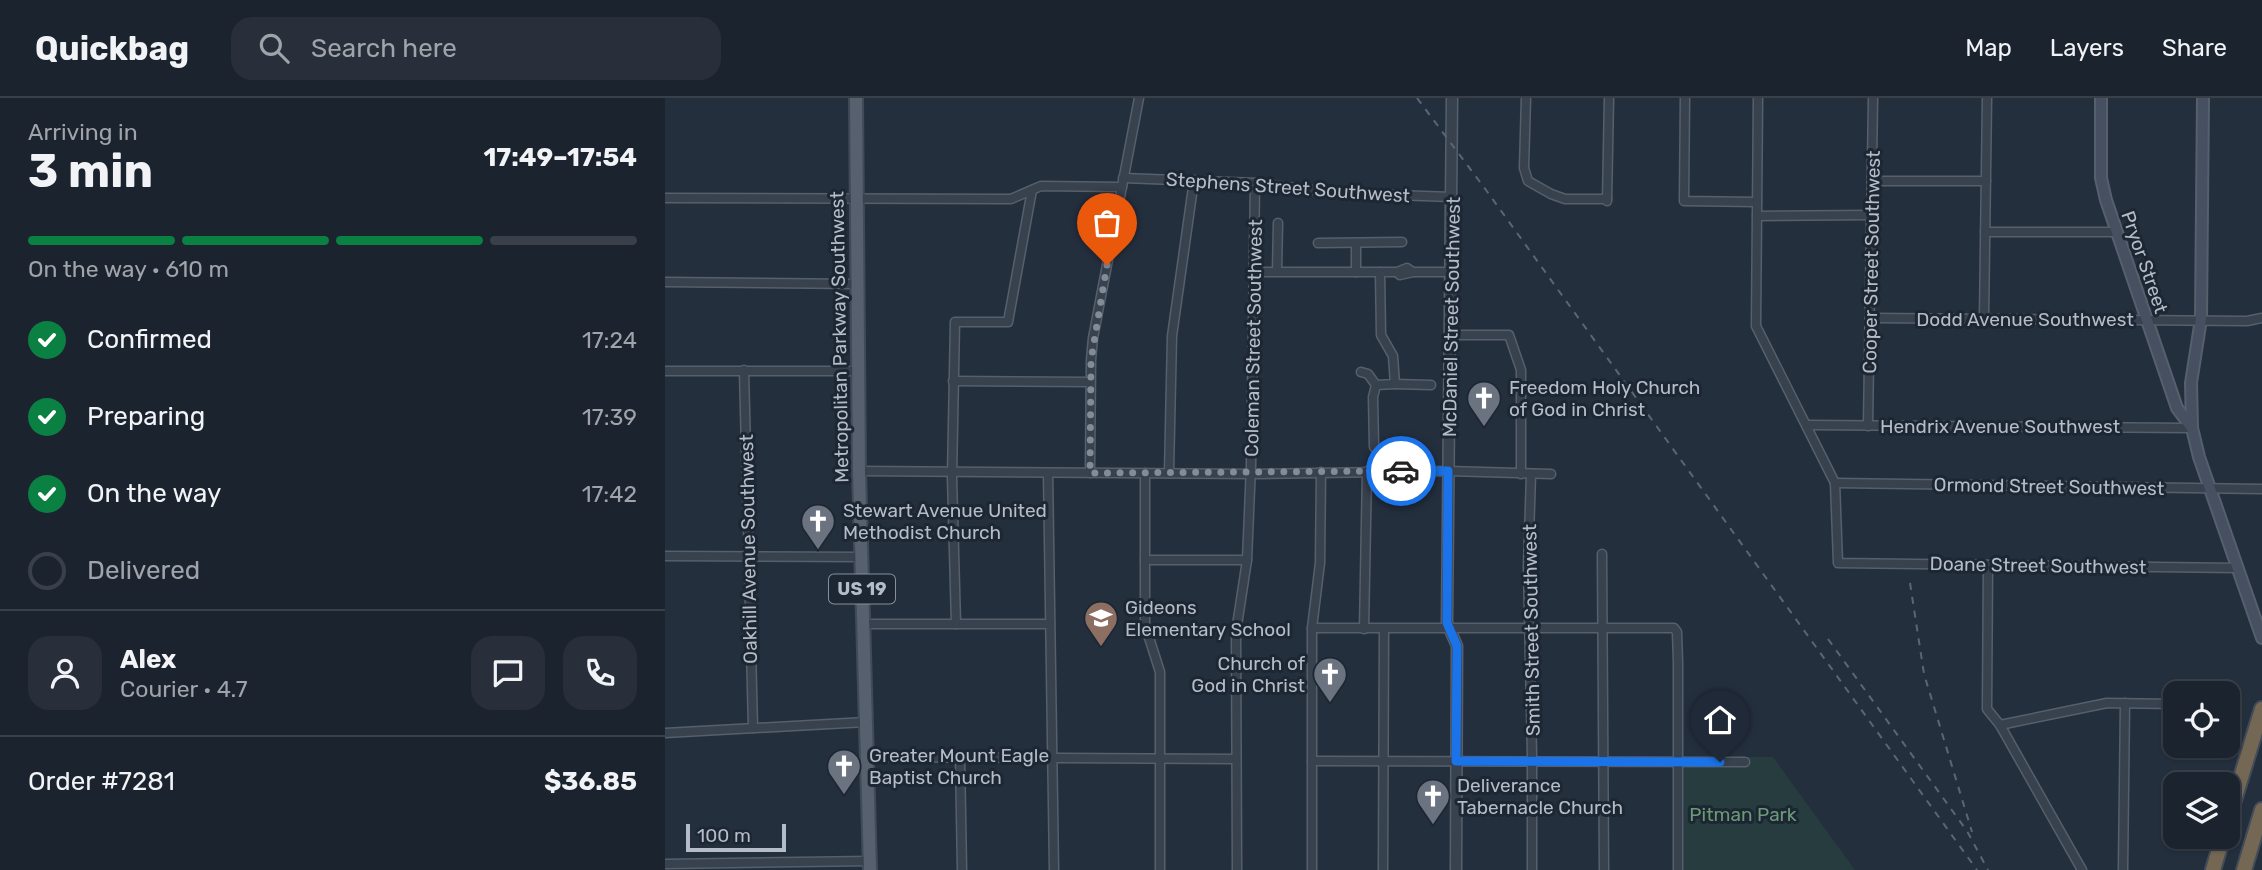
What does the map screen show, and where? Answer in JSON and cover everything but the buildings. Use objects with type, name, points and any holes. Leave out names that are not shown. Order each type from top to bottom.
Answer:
[{"type":"highway","points":[[2240,781],[2262,709]]},
{"type":"highway","points":[[2244,870],[2261,814]]},
{"type":"highway","points":[[2213,870],[2219,849]]},
{"type":"main road","name":"Metropolitan Parkway Southwest","points":[[856,98],[859,471],[870,866]]},
{"type":"main road","name":"Pryor Street","points":[[2101,98],[2101,177],[2116,232],[2177,408],[2192,428]]},
{"type":"main road","points":[[2203,98],[2201,320],[2192,371],[2192,428],[2199,457],[2262,638]]},
{"type":"main road","points":[[2165,373],[2174,383],[2181,384],[2188,381],[2192,371]]},
{"type":"street","points":[[1090,473],[1093,338],[1139,98]]},
{"type":"street","name":"McDaniel Street Southwest","points":[[1452,98],[1447,623],[1457,646],[1456,870]]},
{"type":"street","points":[[1526,98],[1524,168],[1528,181],[1565,199],[1607,200],[1609,98]]},
{"type":"street","points":[[1685,98],[1684,201],[1757,202]]},
{"type":"street","points":[[1758,98],[1756,326],[1835,483]]},
{"type":"street","name":"Cooper Street Southwest","points":[[1868,426],[1873,98]]},
{"type":"street","points":[[1984,319],[1987,98]]},
{"type":"street","name":"Stephens Street Southwest","points":[[665,198],[1011,199],[1041,186],[1195,180],[1255,183],[1337,193],[1453,197]]},
{"type":"street","points":[[1169,473],[1172,336],[1195,180]]},
{"type":"street","points":[[1872,181],[1986,181]]},
{"type":"street","name":"Coleman Street Southwest","points":[[1237,870],[1236,632],[1247,560],[1251,474],[1258,272],[1255,183]]},
{"type":"street","points":[[956,624],[952,472],[955,322],[1008,322],[1032,190]]},
{"type":"street","points":[[1757,216],[1872,215]]},
{"type":"street","points":[[1277,271],[1278,223]]},
{"type":"street","points":[[1985,232],[2116,232]]},
{"type":"street","points":[[1318,243],[1402,243]]},
{"type":"street","points":[[1356,244],[1356,272]]},
{"type":"street","points":[[1258,272],[1397,272],[1400,275],[1413,272],[1451,272]]},
{"type":"street","points":[[1380,272],[1381,335],[1393,356],[1395,384]]},
{"type":"street","points":[[665,282],[857,284]]},
{"type":"street","name":"Dodd Avenue Southwest","points":[[1871,318],[2247,321],[2262,318]]},
{"type":"street","points":[[1450,335],[1509,335],[1521,370],[1521,474]]},
{"type":"street","name":"Oakhill Avenue Southwest","points":[[744,370],[753,728]]},
{"type":"street","points":[[665,371],[858,371]]},
{"type":"street","points":[[1361,372],[1368,374],[1376,385]]},
{"type":"street","points":[[953,381],[1090,382]]},
{"type":"street","points":[[1376,385],[1431,385]]},
{"type":"street","points":[[1374,447],[1373,397],[1376,385]]},
{"type":"street","name":"Hendrix Avenue Southwest","points":[[1808,425],[2192,428]]},
{"type":"street","points":[[859,471],[1251,474],[1448,471],[1551,474]]},
{"type":"street","points":[[1364,629],[1367,471]]},
{"type":"street","points":[[1048,472],[1054,870]]},
{"type":"street","points":[[1312,870],[1312,628],[1320,563],[1321,472]]},
{"type":"street","points":[[1145,473],[1145,625],[1160,672],[1160,870]]},
{"type":"street","name":"Smith Street Southwest","points":[[1531,474],[1528,566],[1532,870]]},
{"type":"street","name":"Ormond Street Southwest","points":[[1835,483],[2262,489]]},
{"type":"street","name":"Doane Street Southwest","points":[[1835,483],[1838,563],[2238,568]]},
{"type":"street","points":[[1602,554],[1604,870]]},
{"type":"street","points":[[665,556],[861,557]]},
{"type":"street","points":[[1145,560],[1247,560]]},
{"type":"street","points":[[1987,565],[1987,709],[2000,725],[2082,870]]},
{"type":"street","points":[[863,624],[1050,624]]},
{"type":"street","points":[[1312,628],[1674,628],[1678,643],[1678,870]]},
{"type":"street","points":[[1383,870],[1384,629]]},
{"type":"street","points":[[2000,725],[2107,703],[2163,704]]},
{"type":"street","points":[[2123,870],[2125,703]]},
{"type":"street","points":[[665,733],[866,722]]},
{"type":"street","points":[[867,757],[1236,759]]},
{"type":"street","points":[[960,758],[962,870]]},
{"type":"street","points":[[1312,761],[1745,762]]},
{"type":"street","points":[[665,864],[870,866]]},
{"type":"green space","name":"Pitman Park","points":[[1684,757],[1773,757],[1855,870],[1684,870]]},
{"type":"railway","points":[[1417,98],[1977,870]]},
{"type":"railway","points":[[1910,583],[1924,674],[1972,832]]},
{"type":"railway","points":[[1828,639],[1967,831],[1988,870]]},
{"type":"way so far","points":[[1107,265],[1091,360],[1090,473],[1401,471]]},
{"type":"place","name":"Freedom Holy Church of God in Christ","points":[[1484,428]]},
{"type":"place","name":"Stewart Avenue United Methodist Church","points":[[818,551]]},
{"type":"place","name":"Gideons Elementary School","points":[[1101,648]]},
{"type":"place","name":"Church of God in Christ","points":[[1330,704]]},
{"type":"place","name":"Greater Mount Eagle Baptist Church","points":[[844,796]]},
{"type":"place","name":"Deliverance Tabernacle Church","points":[[1433,826]]},
{"type":"route","points":[[1401,471],[1448,471],[1447,623],[1457,646],[1456,761],[1720,762]]}]
